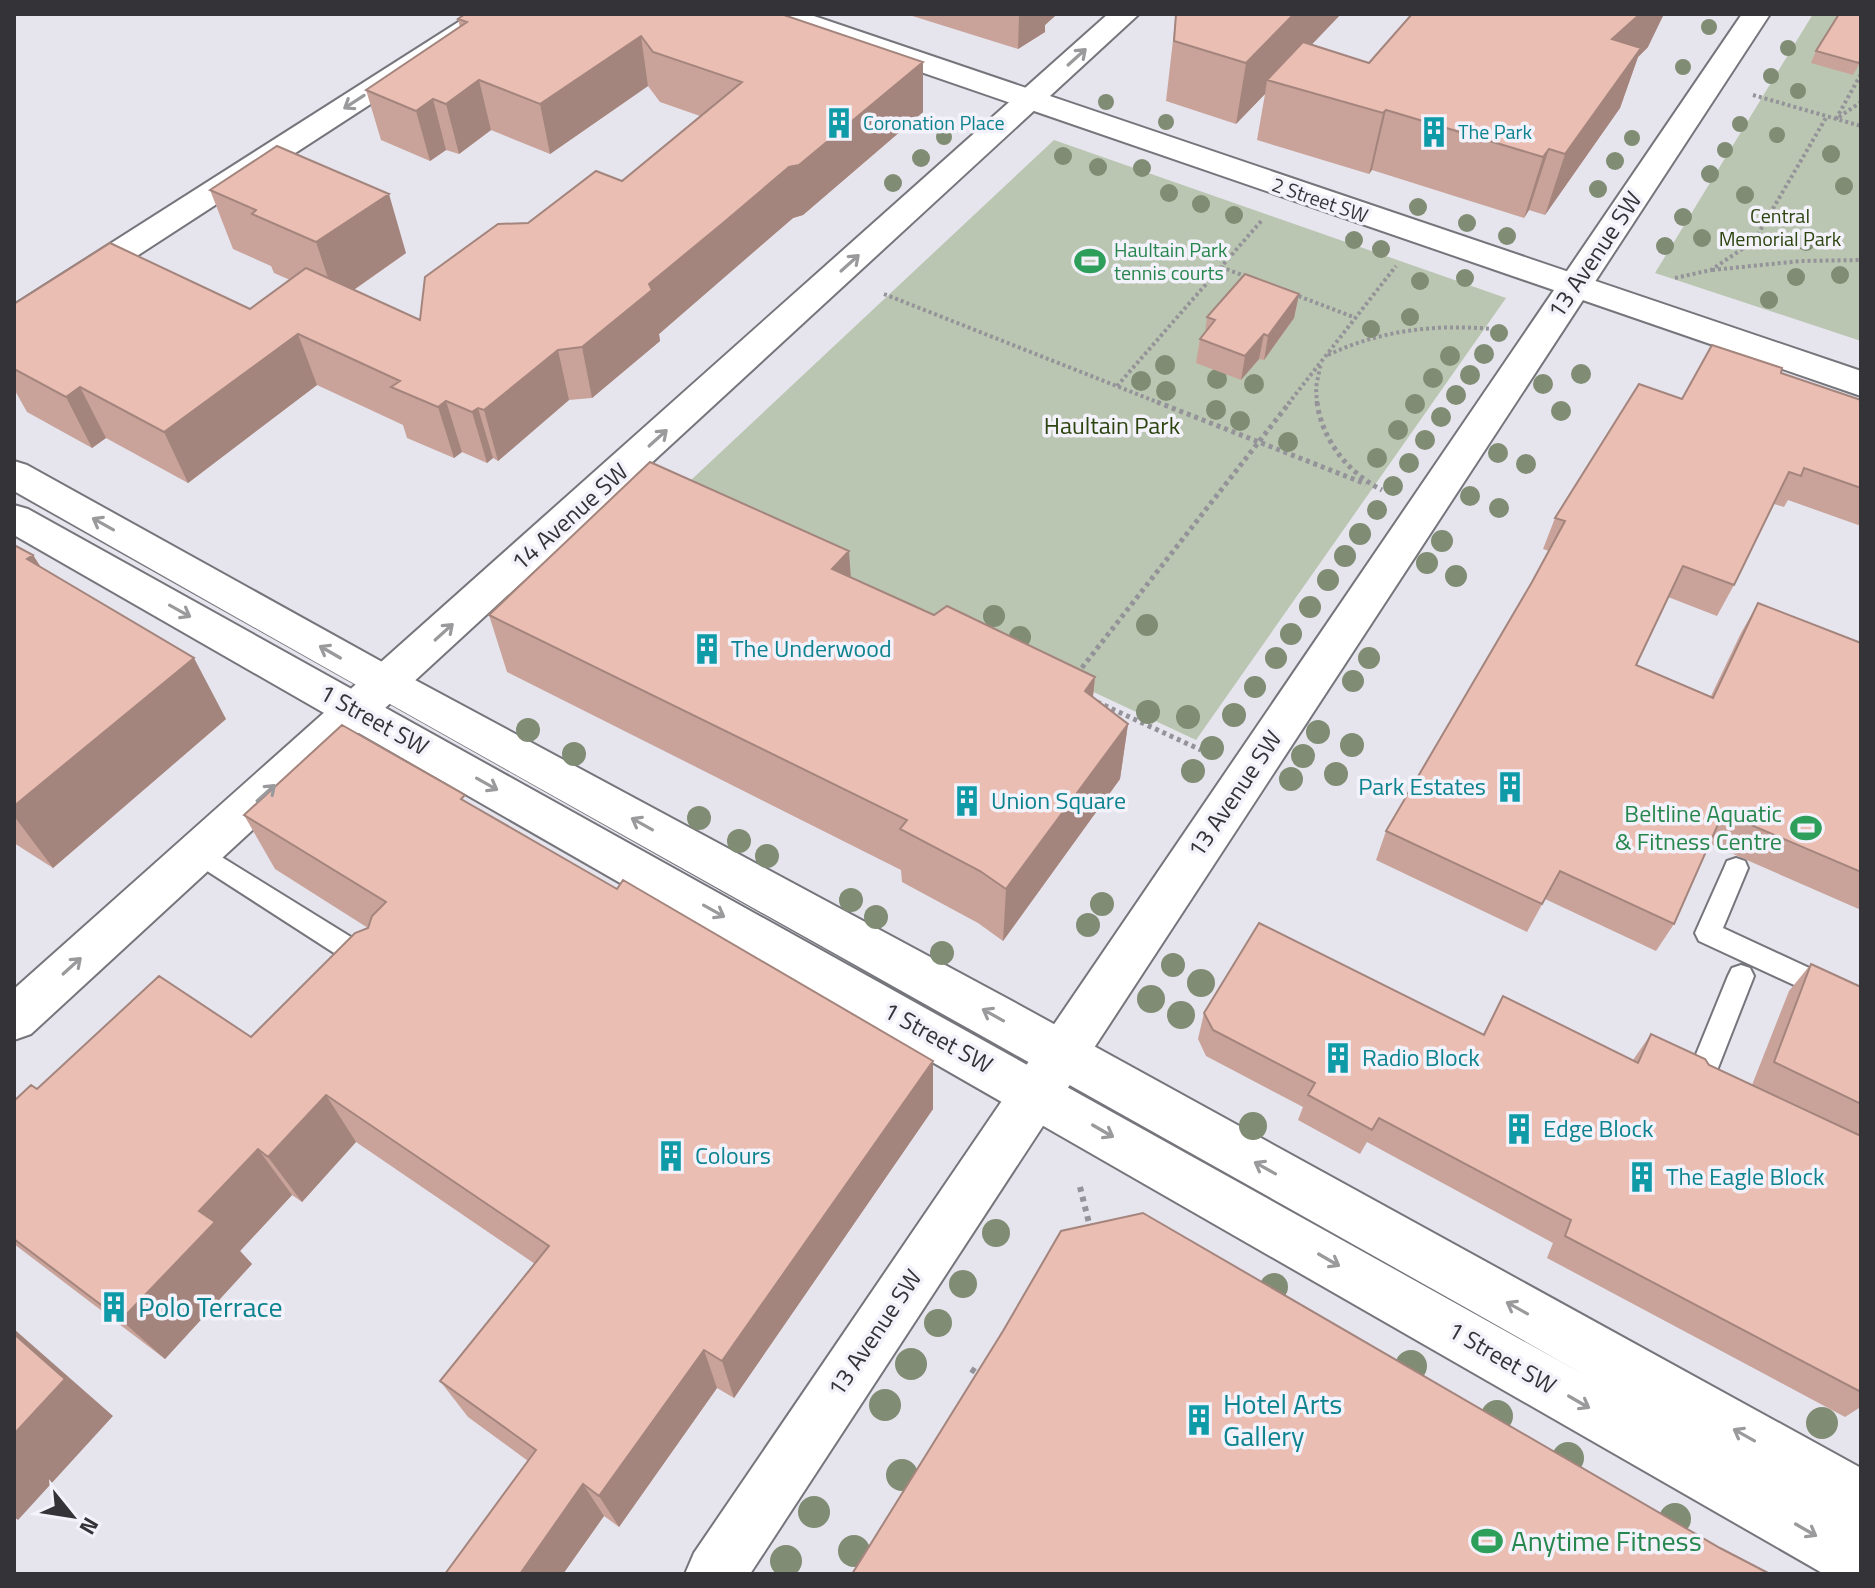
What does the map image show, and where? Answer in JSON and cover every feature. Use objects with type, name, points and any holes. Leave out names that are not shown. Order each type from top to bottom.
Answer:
[{"type":"street","points":[[14,320],[490,14]]},
{"type":"street","name":"2 Street SW","points":[[780,14],[1861,384]]},
{"type":"street","name":"14 Avenue SW","points":[[14,1019],[1125,14]]},
{"type":"street","name":"13 Avenue SW","points":[[715,1574],[1756,14]]},
{"type":"street","name":"1 Street SW","points":[[14,474],[372,698]]},
{"type":"street","name":"1 Street SW","points":[[14,518],[372,698],[1048,1073],[1861,1500]]},
{"type":"street","name":"1 Street SW","points":[[1048,1073],[1861,1562]]},
{"type":"lane","points":[[199,853],[383,971]]},
{"type":"lane","points":[[1736,868],[1708,933],[1861,1004]]},
{"type":"lane","points":[[1740,1099],[1700,1079],[1741,976]]},
{"type":"path","points":[[1836,119],[1861,74]]},
{"type":"path","points":[[1753,95],[1861,126]]},
{"type":"path","points":[[1836,119],[1861,102]]},
{"type":"path","points":[[1711,270],[1754,241],[1827,116]]},
{"type":"path","points":[[1117,386],[1269,212]]},
{"type":"path","points":[[1075,676],[1402,259]]},
{"type":"path","points":[[1666,280],[1711,270],[1801,261],[1861,260]]},
{"type":"path","points":[[1221,267],[1261,282]]},
{"type":"path","points":[[1288,293],[1356,318]]},
{"type":"path","points":[[884,294],[1382,490]]},
{"type":"path","points":[[1366,484],[1344,461],[1322,419],[1316,394],[1323,360],[1352,342],[1419,329],[1472,326],[1494,329]]},
{"type":"path","points":[[1093,700],[1201,750]]},
{"type":"path","points":[[1080,1187],[1093,1238]]},
{"type":"path","points":[[971,1369],[988,1380]]},
{"type":"green space","name":"Central Memorial Park","points":[[1813,14],[1861,14],[1861,341],[1655,273]]},
{"type":"green space","name":"Haultain Park","points":[[1054,140],[1506,298],[1196,740],[674,496]]},
{"type":"building","points":[[465,14],[781,14],[923,62],[799,165],[789,167],[649,284],[652,290],[582,347],[558,350],[484,410],[478,408],[472,412],[446,401],[438,407],[391,387],[400,381],[298,334],[164,432],[80,387],[66,397],[14,369],[14,304],[110,243],[250,309],[306,268],[420,320],[425,277],[498,224],[528,223],[596,171],[622,181],[742,82],[653,52],[641,36],[540,104],[479,80],[446,104],[433,99],[416,111],[366,90],[467,22],[458,19]]},
{"type":"building","points":[[1176,14],[1294,14],[1246,63],[1174,41]]},
{"type":"building","points":[[1412,14],[1640,14],[1612,39],[1641,48],[1565,154],[1549,149],[1543,157],[1386,110],[1383,113],[1267,80],[1303,42],[1369,63]]},
{"type":"building","points":[[1839,14],[1861,14],[1859,63],[1816,51]]},
{"type":"building","points":[[277,146],[389,194],[316,242],[252,214],[256,210],[210,190]]},
{"type":"building","points":[[1245,274],[1299,294],[1268,336],[1264,334],[1245,356],[1200,339],[1215,320],[1207,317]]},
{"type":"building","points":[[1712,345],[1782,368],[1781,373],[1861,400],[1861,488],[1804,468],[1801,476],[1789,472],[1734,585],[1683,566],[1636,665],[1713,698],[1758,603],[1861,643],[1861,872],[1723,813],[1674,924],[1560,871],[1542,904],[1386,831],[1565,521],[1555,518],[1639,384],[1682,399]]},
{"type":"building","points":[[650,462],[849,551],[832,569],[934,615],[947,606],[1095,677],[1085,691],[1128,724],[1006,889],[980,871],[900,829],[907,820],[489,615]]},
{"type":"building","points":[[14,545],[33,555],[27,559],[194,658],[14,806]]},
{"type":"building","points":[[342,725],[465,795],[461,799],[617,889],[623,880],[933,1061],[722,1361],[704,1350],[599,1496],[583,1484],[520,1574],[445,1574],[536,1450],[440,1381],[549,1246],[326,1095],[268,1157],[258,1149],[199,1211],[215,1222],[121,1320],[14,1239],[14,1101],[31,1085],[37,1089],[159,976],[251,1037],[355,933],[368,928],[372,916],[386,902],[244,815]]},
{"type":"building","points":[[1259,923],[1484,1035],[1503,996],[1638,1063],[1651,1034],[1705,1059],[1709,1065],[1861,1136],[1861,1392],[1565,1236],[1571,1220],[1379,1118],[1372,1130],[1308,1095],[1315,1083],[1213,1030],[1204,1013]]},
{"type":"building","points":[[1811,964],[1861,987],[1861,1104],[1774,1062]]},
{"type":"building","name":"Hotel Arts Gallery","points":[[1143,1213],[1720,1548],[1770,1574],[852,1574],[1003,1331],[1061,1231]]},
{"type":"building","points":[[14,1334],[65,1379],[14,1434]]},
{"type":"place","name":"Coronation Place","points":[[839,123]]},
{"type":"place","name":"The Park","points":[[1434,132]]},
{"type":"place","name":"Haultain Park tennis courts","points":[[1090,261]]},
{"type":"place","name":"The Underwood","points":[[707,649]]},
{"type":"place","name":"Park Estates","points":[[1510,787]]},
{"type":"place","name":"Union Square","points":[[967,801]]},
{"type":"place","name":"Beltline Aquatic & Fitness Centre","points":[[1806,828]]},
{"type":"place","name":"Radio Block","points":[[1338,1058]]},
{"type":"place","name":"Edge Block","points":[[1519,1129]]},
{"type":"place","name":"Colours","points":[[671,1156]]},
{"type":"place","name":"The Eagle Block","points":[[1642,1177]]},
{"type":"place","name":"Polo Terrace","points":[[114,1307]]},
{"type":"place","name":"Hotel Arts Gallery","points":[[1199,1420]]},
{"type":"place","name":"Anytime Fitness","points":[[1487,1541]]}]
